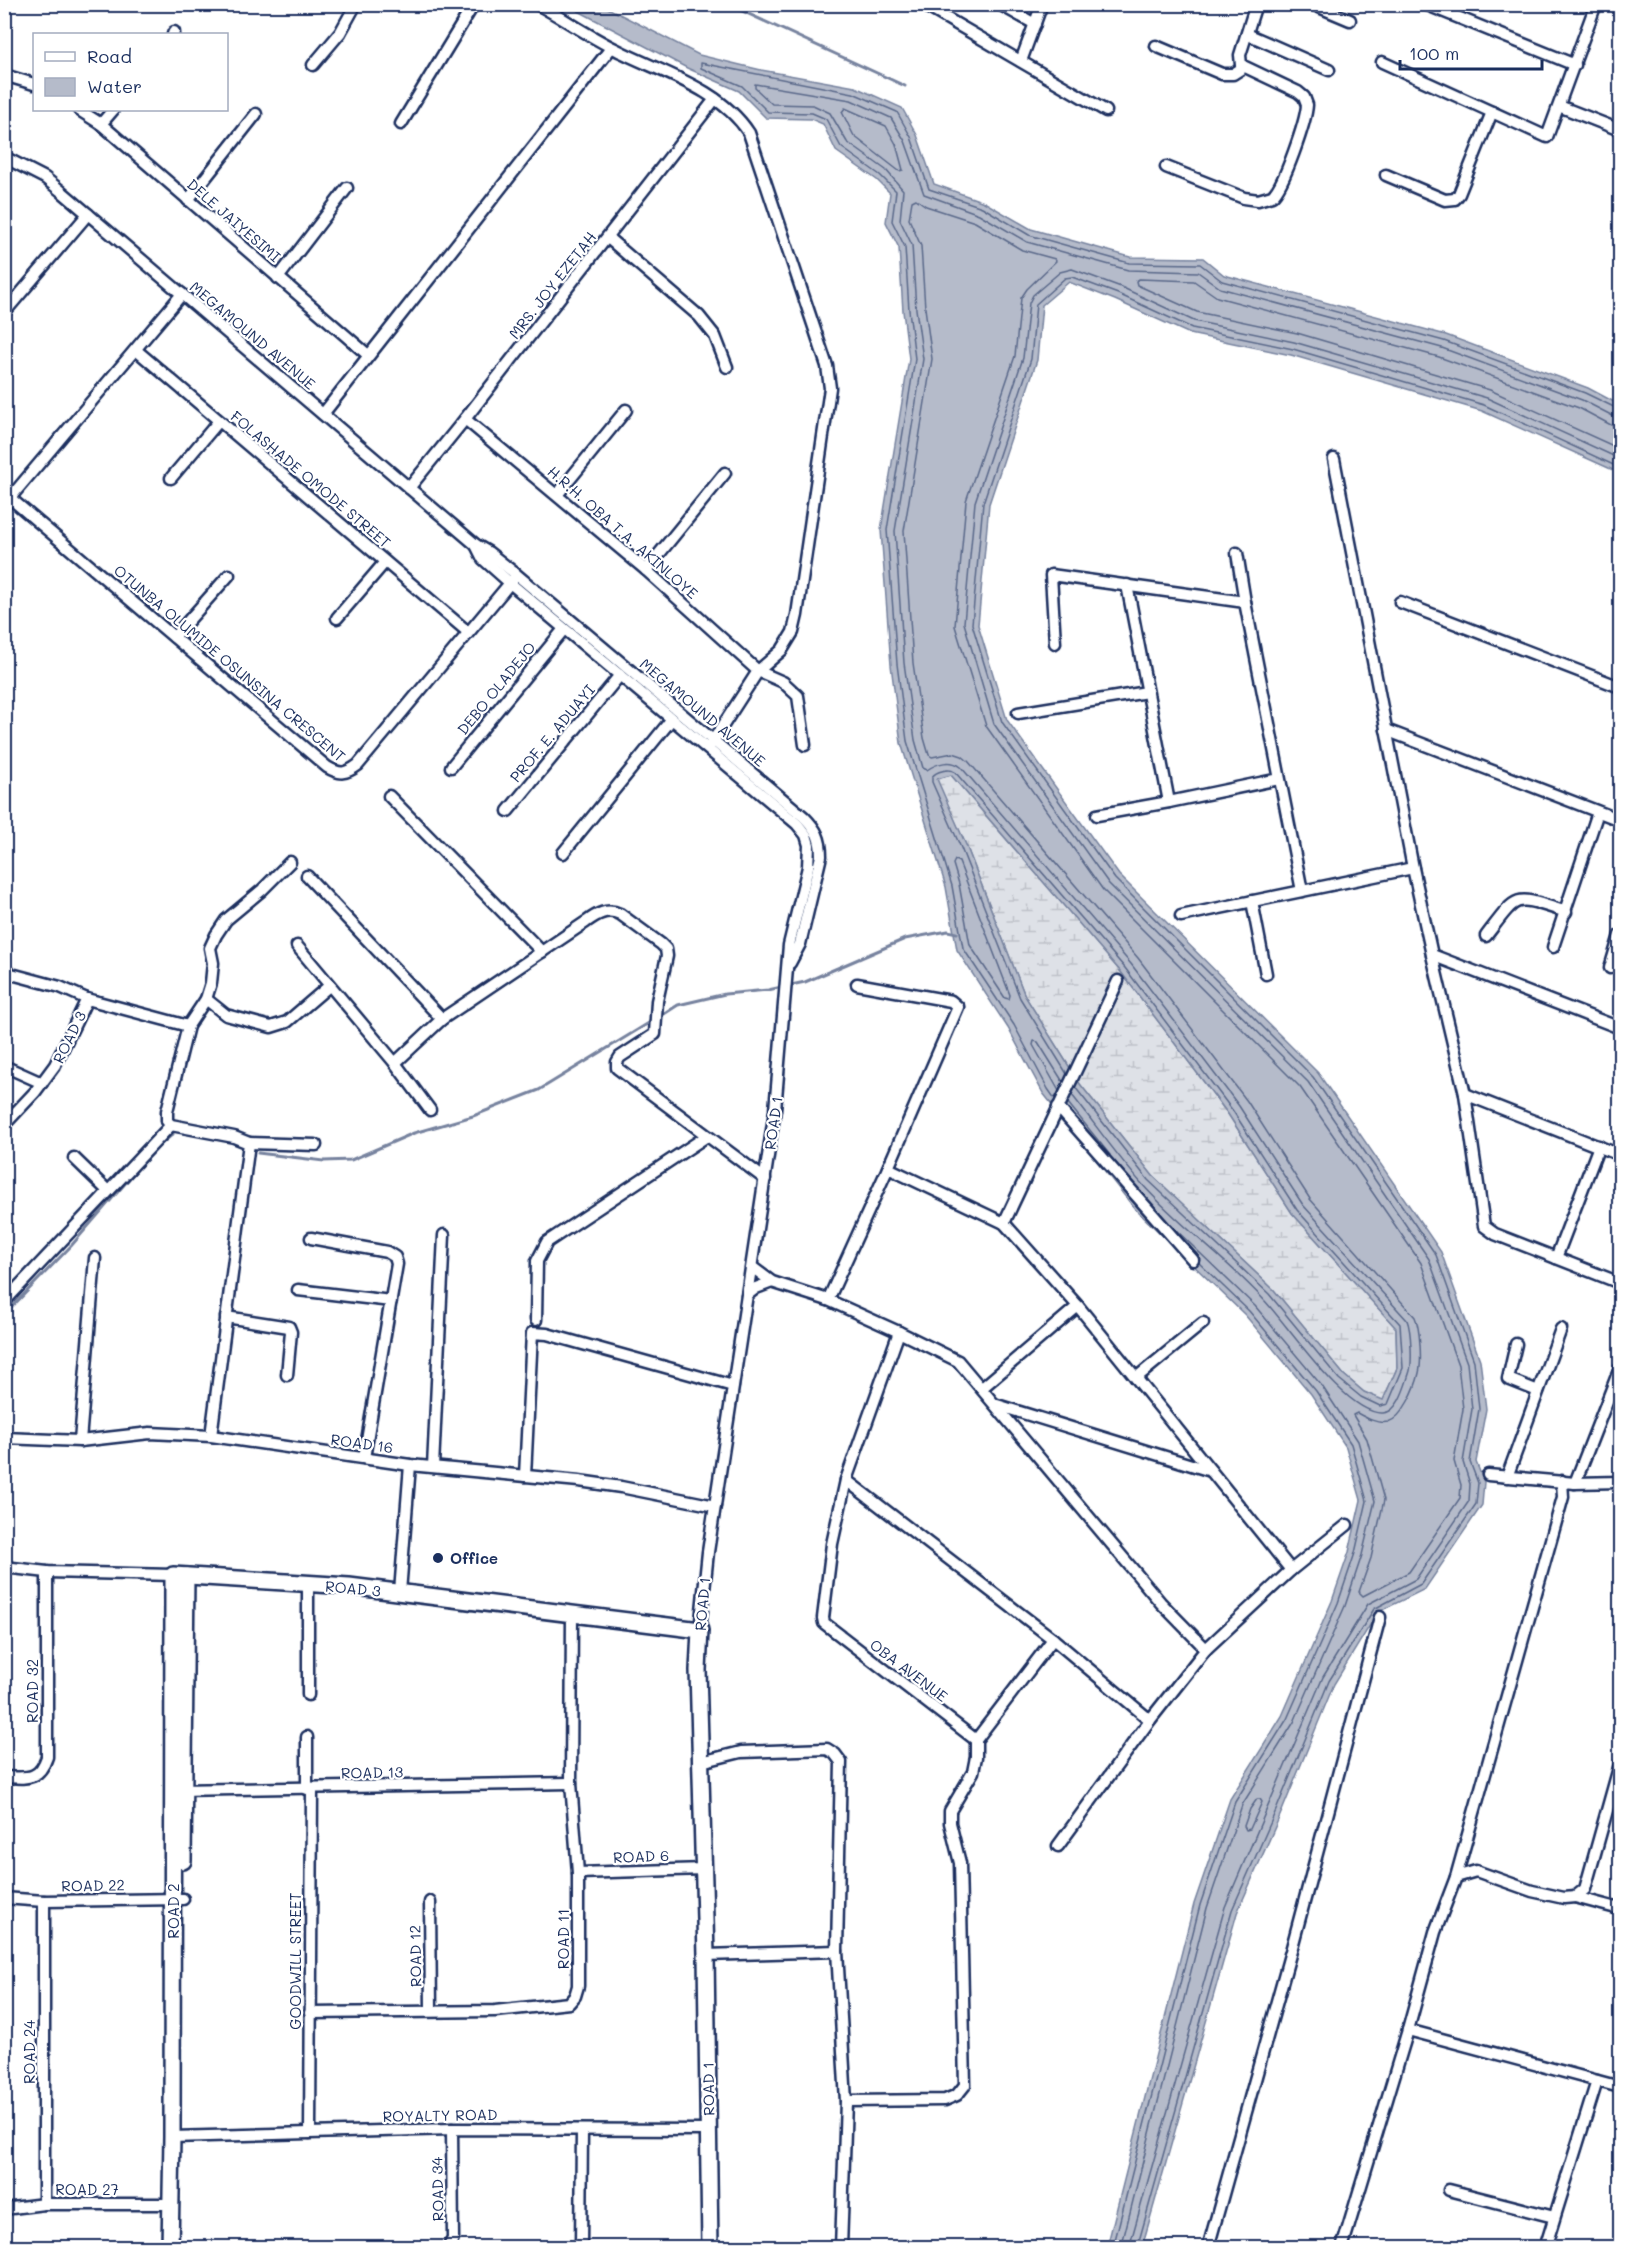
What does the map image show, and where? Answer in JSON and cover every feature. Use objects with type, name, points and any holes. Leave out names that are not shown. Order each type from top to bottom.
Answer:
[{"type":"street","points":[[313,65],[340,33],[356,4]]},
{"type":"street","points":[[401,124],[474,4]]},
{"type":"street","points":[[537,4],[611,48],[704,92],[740,120],[749,133],[827,366],[830,388],[793,632],[782,650],[758,671],[710,745]]},
{"type":"street","points":[[922,4],[1106,111]]},
{"type":"street","points":[[999,4],[1035,24]]},
{"type":"street","points":[[1021,61],[1042,4]]},
{"type":"street","points":[[1166,167],[1251,199],[1264,198],[1276,193],[1287,171],[1306,110],[1306,101],[1304,96],[1293,88],[1244,67],[1239,62],[1256,4]]},
{"type":"street","points":[[1312,4],[1350,20]]},
{"type":"street","points":[[1425,4],[1575,65]]},
{"type":"street","points":[[1382,62],[1547,137],[1596,4]]},
{"type":"street","points":[[1247,34],[1329,70]]},
{"type":"street","points":[[1156,46],[1222,74],[1233,74],[1244,67]]},
{"type":"street","points":[[323,414],[611,48]]},
{"type":"street","points":[[4,75],[33,84]]},
{"type":"street","name":"MRS. JOY EZETAH","points":[[409,488],[608,238],[715,99]]},
{"type":"street","points":[[1558,106],[1620,130]]},
{"type":"street","name":"DELE JAIYESIMI","points":[[81,111],[101,124],[368,355]]},
{"type":"street","points":[[101,124],[112,111]]},
{"type":"street","points":[[1386,175],[1445,200],[1455,200],[1492,112]]},
{"type":"street","points":[[188,200],[256,114]]},
{"type":"street","name":"MEGAMOUND AVENUE","points":[[4,157],[45,178],[88,214],[476,545],[483,559],[514,579],[710,745],[797,824],[806,835],[809,845],[808,867],[794,945]]},
{"type":"street","points":[[278,278],[347,188]]},
{"type":"street","points":[[4,313],[88,214]]},
{"type":"street","points":[[608,238],[699,316],[715,336],[727,367]]},
{"type":"street","points":[[8,497],[182,294]]},
{"type":"street","name":"FOLASHADE OMODE STREET","points":[[136,350],[468,632]]},
{"type":"street","points":[[557,495],[626,410]]},
{"type":"street","name":"H.R.H. OBA T.A. AKINLOYE","points":[[465,419],[646,570],[758,671],[783,682],[798,696],[805,745]]},
{"type":"street","points":[[171,478],[219,421]]},
{"type":"street","points":[[1334,459],[1413,868],[1465,1094],[1484,1226],[1495,1234],[1620,1283]]},
{"type":"street","points":[[646,570],[725,473]]},
{"type":"street","name":"OTUNBA OLUMIDE OSUNSINA CRESCENT","points":[[8,497],[338,774],[348,772],[358,765],[514,579]]},
{"type":"street","points":[[1238,553],[1245,602],[1302,891]]},
{"type":"street","points":[[337,618],[385,562]]},
{"type":"street","points":[[174,637],[229,575]]},
{"type":"street","points":[[1055,643],[1051,575],[1245,602]]},
{"type":"street","name":"MEGAMOUND AVENUE","points":[[514,579],[564,628],[671,720],[710,745]]},
{"type":"street","points":[[1127,585],[1169,802]]},
{"type":"street","points":[[1400,603],[1620,687]]},
{"type":"street","name":"DEBO OLADEJO","points":[[451,767],[564,628]]},
{"type":"street","name":"PROF. E. ADUAYI","points":[[508,811],[620,675]]},
{"type":"street","points":[[1018,713],[1147,692]]},
{"type":"street","points":[[563,853],[671,720]]},
{"type":"street","points":[[1386,730],[1620,820]]},
{"type":"street","points":[[1097,815],[1279,779]]},
{"type":"street","points":[[389,796],[543,952]]},
{"type":"street","points":[[1553,947],[1598,812]]},
{"type":"street","points":[[290,862],[226,921],[210,948],[213,971],[206,999],[188,1026],[167,1121],[171,1125],[234,1137],[249,1143],[316,1145]]},
{"type":"street","points":[[1181,916],[1413,868]]},
{"type":"street","points":[[307,876],[442,1019]]},
{"type":"street","points":[[1486,936],[1510,905],[1518,900],[1527,899],[1566,912]]},
{"type":"street","points":[[1252,902],[1266,974]]},
{"type":"street","points":[[396,1063],[442,1019],[596,915],[614,912],[666,949],[667,956],[656,1011],[656,1031],[652,1038],[620,1057],[617,1068],[765,1179]]},
{"type":"street","points":[[1610,968],[1620,935]]},
{"type":"street","name":"ROAD 1","points":[[710,2247],[706,1955],[698,1670],[700,1630],[715,1506],[765,1179],[776,1098],[788,970],[794,945]]},
{"type":"street","points":[[297,946],[396,1063],[430,1110]]},
{"type":"street","points":[[1432,955],[1620,1028]]},
{"type":"street","points":[[4,972],[60,987],[87,999]]},
{"type":"street","points":[[1004,1223],[1118,981]]},
{"type":"street","points":[[828,1300],[958,1007],[951,1001],[857,984]]},
{"type":"street","points":[[206,999],[226,1014],[271,1027],[287,1022],[329,986]]},
{"type":"street","name":"ROAD 3","points":[[4,1125],[56,1065],[87,999],[188,1026]]},
{"type":"street","points":[[4,1066],[42,1083]]},
{"type":"street","points":[[1465,1094],[1620,1155]]},
{"type":"street","points":[[1058,1107],[1193,1260]]},
{"type":"street","points":[[4,1302],[171,1125]]},
{"type":"street","points":[[536,1320],[537,1261],[547,1242],[707,1136]]},
{"type":"street","points":[[211,1436],[249,1143]]},
{"type":"street","points":[[1556,1258],[1599,1146]]},
{"type":"street","points":[[74,1158],[108,1191]]},
{"type":"street","points":[[888,1168],[1004,1223],[1078,1306],[1291,1570]]},
{"type":"street","points":[[433,1467],[444,1235]]},
{"type":"street","points":[[311,1238],[387,1252],[395,1257],[397,1264],[364,1458]]},
{"type":"street","points":[[80,1441],[95,1258]]},
{"type":"street","points":[[752,1267],[772,1282],[828,1300],[954,1358],[982,1388],[1161,1603],[1206,1649]]},
{"type":"street","points":[[747,1295],[756,1288],[772,1282]]},
{"type":"street","points":[[298,1290],[391,1301]]},
{"type":"street","points":[[982,1388],[1078,1306]]},
{"type":"street","points":[[226,1317],[289,1327],[291,1332],[287,1375]]},
{"type":"street","points":[[1136,1378],[1203,1323]]},
{"type":"street","points":[[1507,1477],[1561,1329]]},
{"type":"street","points":[[899,1332],[846,1480],[1053,1639],[1150,1720]]},
{"type":"street","points":[[525,1476],[532,1333],[557,1337],[733,1386]]},
{"type":"street","points":[[1516,1344],[1508,1379],[1538,1391]]},
{"type":"street","points":[[1575,1483],[1620,1368]]},
{"type":"street","points":[[996,1405],[1212,1471]]},
{"type":"street","name":"ROAD 16","points":[[4,1438],[80,1441],[150,1433],[211,1436],[410,1465],[621,1487],[715,1506]]},
{"type":"street","points":[[400,1592],[410,1465]]},
{"type":"street","points":[[1488,1475],[1575,1483],[1620,1482]]},
{"type":"street","name":"OBA AVENUE","points":[[846,1480],[832,1544],[824,1623],[976,1740]]},
{"type":"street","points":[[1342,2247],[1408,2030],[1435,1932],[1456,1877],[1563,1497],[1562,1481]]},
{"type":"street","points":[[1058,1846],[1150,1720],[1206,1649],[1291,1570],[1347,1525]]},
{"type":"street","name":"ROAD 3","points":[[4,1567],[47,1572],[179,1575],[400,1592],[700,1630]]},
{"type":"street","name":"ROAD 32","points":[[4,1777],[36,1776],[43,1770],[47,1757],[47,1572]]},
{"type":"street","name":"ROAD 2","points":[[179,1575],[177,2137],[180,2247]]},
{"type":"street","points":[[308,1695],[309,1584]]},
{"type":"street","name":"ROAD 11","points":[[310,2013],[495,2011],[569,2003],[575,1996],[578,1986],[578,1873],[571,1784],[572,1613]]},
{"type":"street","points":[[1208,2247],[1291,1951],[1380,1617]]},
{"type":"street","points":[[846,2101],[945,2100],[957,2095],[965,2085],[960,1863],[950,1823],[951,1811],[973,1772],[976,1740],[1053,1639]]},
{"type":"street","name":"GOODWILL STREET","points":[[307,1737],[310,2133]]},
{"type":"street","points":[[701,1762],[741,1752],[826,1749],[835,1754],[841,1762],[837,1951],[846,2101],[841,2247]]},
{"type":"street","points":[[1575,1897],[1585,1889],[1619,1777],[1620,1764]]},
{"type":"street","name":"ROAD 13","points":[[178,1790],[571,1784]]},
{"type":"street","name":"ROAD 6","points":[[578,1873],[704,1869]]},
{"type":"street","points":[[1456,1877],[1476,1871],[1532,1891],[1564,1898],[1575,1897],[1620,1910]]},
{"type":"street","name":"ROAD 22","points":[[4,1898],[44,1901],[178,1898]]},
{"type":"street","name":"ROAD 24","points":[[44,1901],[44,2204]]},
{"type":"street","name":"ROAD 12","points":[[429,1902],[431,2011]]},
{"type":"street","points":[[706,1955],[837,1951]]},
{"type":"street","points":[[1408,2030],[1620,2087]]},
{"type":"street","points":[[1545,2247],[1597,2081]]},
{"type":"street","name":"ROYALTY ROAD","points":[[177,2137],[452,2129],[709,2130]]},
{"type":"street","name":"ROAD 34","points":[[448,2247],[453,2239],[452,2129]]},
{"type":"street","points":[[581,2247],[582,2130]]},
{"type":"street","name":"ROAD 2","points":[[170,2247],[170,2204],[177,2137]]},
{"type":"street","points":[[1449,2190],[1554,2217]]},
{"type":"street","name":"ROAD 27","points":[[4,2209],[44,2204],[170,2204]]},
{"type":"green space","points":[[951,775],[1121,972],[1228,1114],[1292,1213],[1396,1328],[1397,1368],[1383,1401],[1364,1392],[1344,1375],[1274,1290],[1153,1176],[1080,1084],[1025,996],[966,845],[936,779]]},
{"type":"water","points":[[567,5],[602,5],[699,55],[761,70],[855,87],[902,108],[917,135],[934,184],[984,202],[1031,229],[1130,257],[1203,258],[1224,275],[1446,335],[1588,388],[1620,405],[1620,476],[1613,470],[1482,411],[1291,355],[1190,334],[1069,282],[1042,305],[1037,360],[989,504],[978,625],[1007,720],[1119,875],[1318,1073],[1441,1252],[1480,1360],[1486,1409],[1476,1462],[1484,1482],[1482,1505],[1425,1589],[1378,1612],[1334,1684],[1237,1913],[1142,2247],[1107,2247],[1194,1904],[1230,1799],[1282,1716],[1332,1601],[1349,1552],[1361,1500],[1346,1447],[1311,1394],[1245,1315],[1135,1209],[1043,1093],[1008,1028],[957,950],[946,887],[901,743],[891,665],[881,530],[909,359],[899,248],[886,222],[890,193],[877,180],[836,151],[823,124],[811,119],[766,118],[739,91],[687,68]],"holes":[[[951,775],[1121,972],[1228,1114],[1292,1213],[1396,1328],[1397,1368],[1383,1400],[1364,1392],[1344,1375],[1274,1290],[1153,1176],[1080,1084],[1025,996],[966,845],[937,779]]]},
{"type":"waterway","points":[[727,4],[905,86]]},
{"type":"waterway","points":[[658,1018],[678,1005],[725,994],[768,990],[805,982],[905,939],[948,931],[957,933]]},
{"type":"waterway","points":[[258,1153],[324,1161],[351,1160],[414,1133],[473,1116],[539,1090],[652,1021]]},
{"type":"waterway","points":[[4,1315],[71,1246],[154,1150],[173,1134]]},
{"type":"place","name":"Office","points":[[438,1558]]}]
